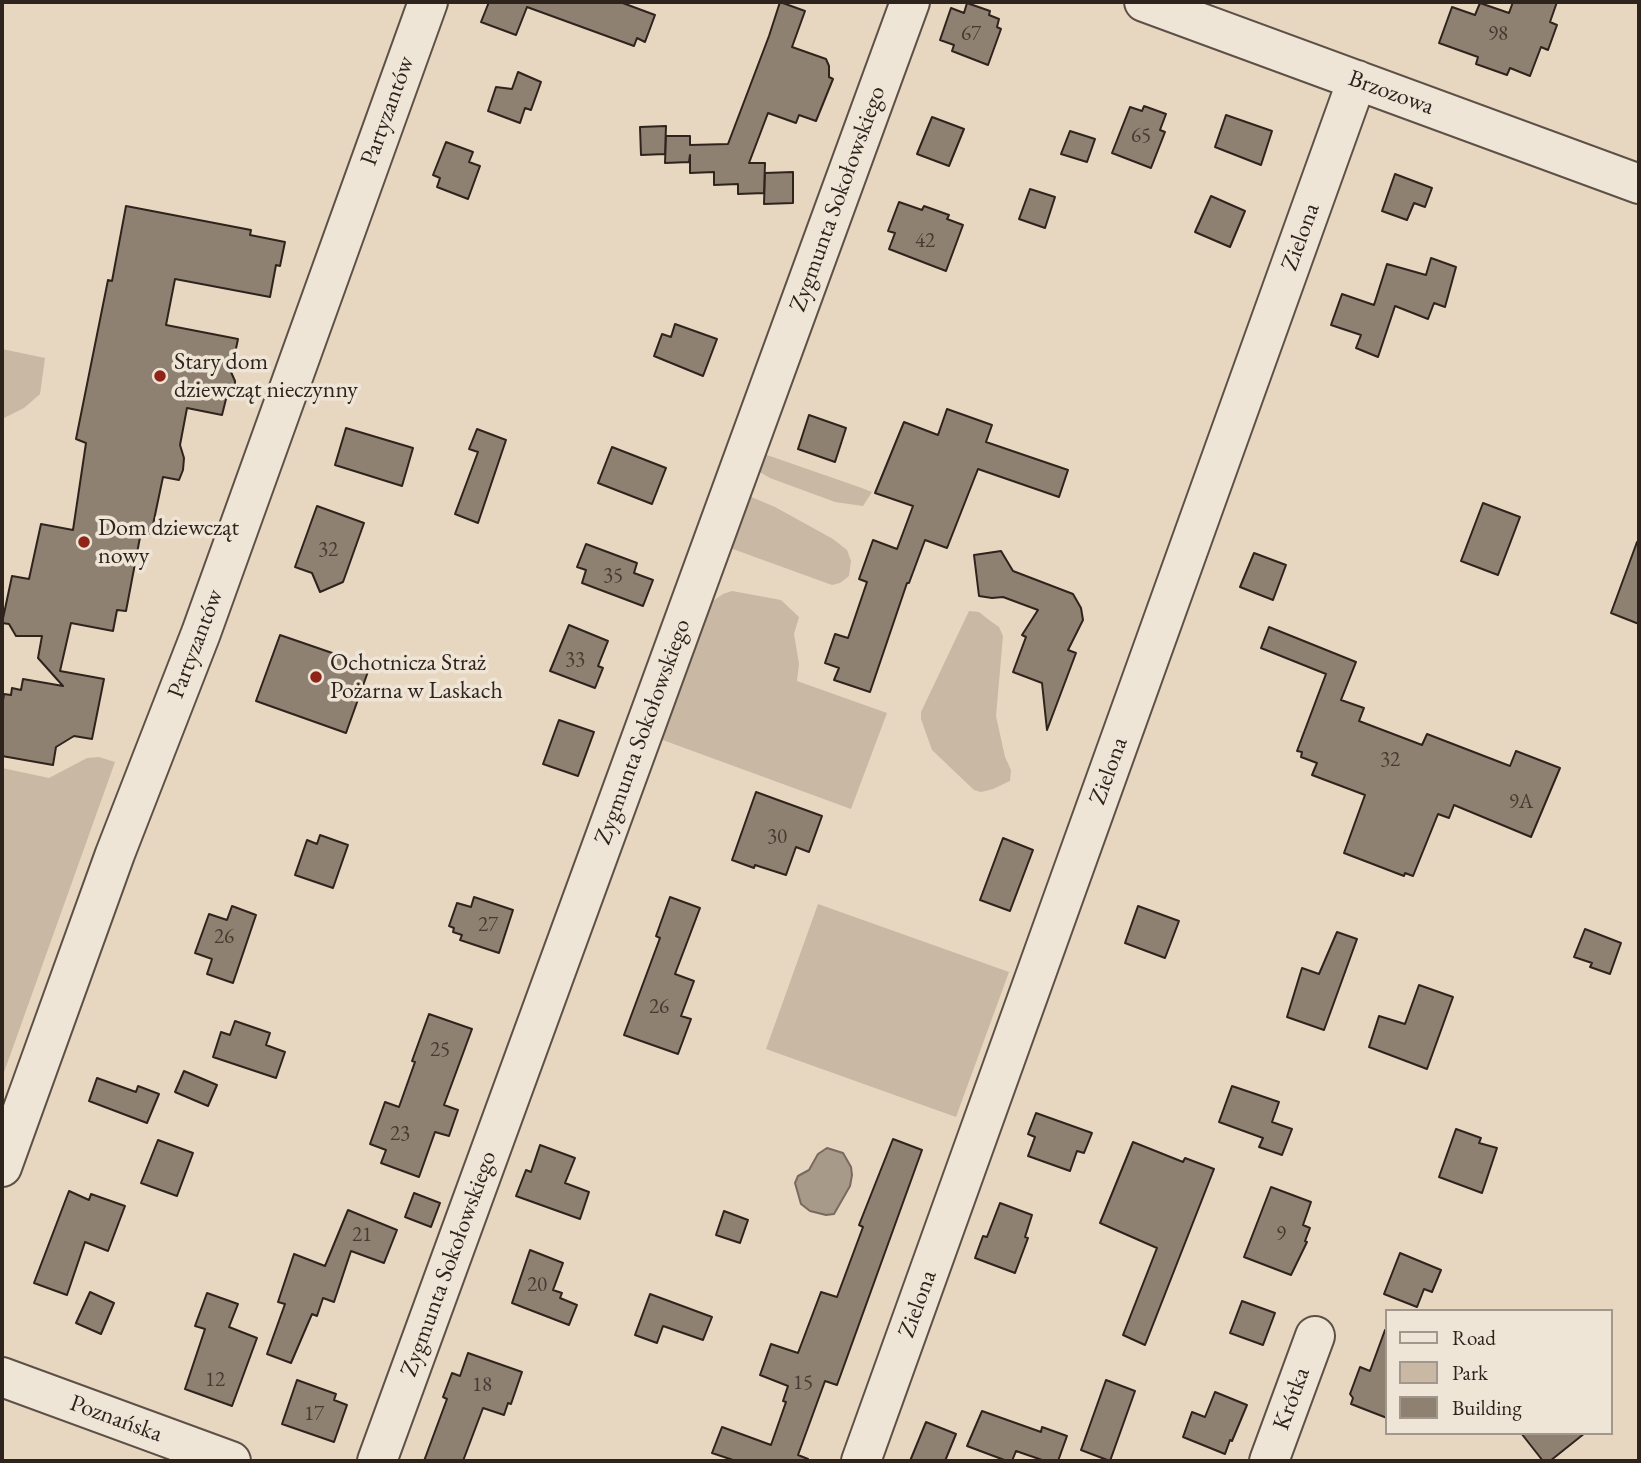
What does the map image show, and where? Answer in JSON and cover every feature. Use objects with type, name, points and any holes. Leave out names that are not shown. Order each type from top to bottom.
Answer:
[{"type":"street","name":"Partyzantów","points":[[2,1167],[115,854],[201,633],[428,2]]},
{"type":"street","name":"Zygmunta Sokołowskiego","points":[[377,1461],[910,2]]},
{"type":"street","name":"Brzozowa","points":[[1144,2],[1639,184]]},
{"type":"street","name":"Zielona","points":[[862,1461],[1357,80]]},
{"type":"street","name":"Krótka","points":[[1269,1461],[1315,1336]]},
{"type":"street","name":"Poznańska","points":[[2,1377],[231,1461]]},
{"type":"green space","points":[[2,349],[45,358],[40,394],[24,408],[2,419]]},
{"type":"green space","points":[[764,454],[872,492],[863,506],[835,502],[758,471]]},
{"type":"green space","points":[[749,496],[775,507],[833,539],[847,550],[851,561],[849,576],[832,585],[730,548]]},
{"type":"green space","points":[[732,591],[781,600],[799,617],[794,634],[799,664],[797,681],[887,713],[851,809],[660,739],[710,603]]},
{"type":"green space","points":[[969,611],[979,612],[999,627],[1003,636],[996,716],[1005,757],[1011,770],[1010,781],[981,792],[974,790],[932,750],[921,719],[921,712]]},
{"type":"green space","points":[[99,757],[115,762],[2,1078],[2,768],[49,778],[87,758]]},
{"type":"green space","points":[[818,904],[1009,972],[956,1117],[766,1049]]},
{"type":"shaded area","points":[[827,1148],[843,1153],[851,1167],[852,1175],[850,1186],[834,1214],[826,1215],[810,1211],[801,1204],[795,1183],[798,1176],[809,1170],[818,1154]]},
{"type":"building","points":[[489,2],[620,2],[655,15],[645,42],[637,38],[634,46],[527,7],[516,35],[481,22]]},
{"type":"building","points":[[780,2],[805,11],[792,47],[826,59],[829,77],[833,79],[816,121],[799,115],[796,123],[768,113],[749,163],[765,163],[764,193],[738,194],[738,184],[714,185],[714,172],[690,173],[690,155],[689,162],[665,163],[666,136],[690,136],[690,145],[728,144]]},
{"type":"building","points":[[1513,2],[1557,2],[1550,22],[1557,25],[1548,50],[1541,47],[1530,76],[1510,68],[1507,75],[1476,64],[1478,57],[1439,43],[1452,7],[1475,15],[1480,3],[1509,13]]},
{"type":"building","points":[[967,3],[990,11],[989,15],[999,19],[997,27],[1001,29],[988,65],[952,51],[954,45],[940,40],[951,8],[964,13]]},
{"type":"building","points":[[518,72],[541,82],[531,110],[525,108],[520,123],[488,111],[496,87],[512,89]]},
{"type":"building","points":[[1144,106],[1166,114],[1160,130],[1165,132],[1151,168],[1112,153],[1130,107],[1142,111]]},
{"type":"building","points":[[1226,115],[1272,131],[1261,165],[1215,147]]},
{"type":"building","points":[[932,117],[964,129],[949,166],[917,154]]},
{"type":"building","points":[[666,126],[665,154],[641,155],[640,127]]},
{"type":"building","points":[[1070,131],[1095,139],[1087,162],[1061,154]]},
{"type":"building","points":[[446,142],[473,152],[469,162],[480,166],[468,199],[437,187],[440,178],[433,175]]},
{"type":"building","points":[[793,172],[793,203],[764,204],[765,173]]},
{"type":"building","points":[[1395,174],[1432,188],[1425,207],[1414,203],[1407,220],[1382,211]]},
{"type":"building","points":[[1030,189],[1055,197],[1045,228],[1019,219]]},
{"type":"building","points":[[1211,196],[1245,211],[1230,247],[1195,232]]},
{"type":"building","points":[[899,202],[922,210],[924,206],[949,215],[947,219],[963,225],[946,271],[889,249],[895,233],[888,231]]},
{"type":"building","points":[[126,206],[251,230],[250,235],[285,242],[280,266],[276,265],[270,297],[175,279],[166,325],[238,339],[231,372],[235,388],[226,399],[222,415],[187,408],[180,445],[184,458],[183,470],[179,480],[163,477],[151,534],[141,532],[126,611],[117,610],[113,631],[71,623],[60,671],[104,679],[92,739],[74,736],[56,747],[53,765],[2,756],[4,694],[11,695],[12,688],[21,690],[23,679],[63,686],[38,658],[42,636],[16,636],[9,624],[2,623],[12,576],[29,579],[41,524],[73,530],[86,443],[76,439]]},
{"type":"building","points":[[1431,258],[1456,267],[1445,307],[1434,303],[1428,319],[1395,306],[1378,357],[1356,348],[1361,335],[1331,325],[1342,294],[1374,305],[1387,264],[1426,275]]},
{"type":"building","points":[[675,324],[717,339],[703,376],[654,356],[662,334],[671,337]]},
{"type":"building","points":[[947,409],[992,425],[986,442],[1068,470],[1059,497],[978,469],[947,548],[925,540],[907,583],[870,692],[834,680],[839,668],[825,663],[835,634],[848,638],[867,582],[859,579],[873,540],[897,549],[913,506],[875,493],[904,422],[938,435]]},
{"type":"building","points":[[809,415],[846,428],[835,462],[798,449]]},
{"type":"building","points":[[346,428],[413,448],[402,486],[335,465]]},
{"type":"building","points":[[477,429],[506,440],[478,523],[455,514],[478,452],[469,449]]},
{"type":"building","points":[[612,447],[666,468],[652,504],[598,483]]},
{"type":"building","points":[[1483,503],[1520,517],[1498,575],[1461,561]]},
{"type":"building","points":[[317,506],[364,523],[343,582],[320,592],[312,573],[295,567]]},
{"type":"building","points":[[1639,542],[1639,624],[1611,613]]},
{"type":"building","points":[[586,544],[637,563],[634,573],[653,580],[643,606],[582,583],[586,570],[577,567]]},
{"type":"building","points":[[1001,551],[1013,571],[1073,594],[1081,608],[1083,620],[1068,650],[1076,653],[1047,730],[1042,683],[1013,672],[1026,637],[1022,635],[1038,610],[1003,597],[979,596],[974,555]]},
{"type":"building","points":[[1254,553],[1286,565],[1273,600],[1240,587]]},
{"type":"building","points":[[569,625],[608,641],[598,666],[603,668],[595,688],[550,671]]},
{"type":"building","points":[[1269,627],[1356,662],[1341,700],[1364,708],[1359,721],[1422,745],[1427,734],[1510,766],[1516,751],[1560,768],[1531,837],[1454,805],[1449,818],[1438,814],[1413,876],[1405,873],[1404,876],[1344,853],[1365,795],[1312,775],[1317,763],[1301,757],[1302,752],[1297,751],[1326,674],[1261,648]]},
{"type":"building","name":"Ochotnicza Straż Pożarna w Laskach","points":[[280,635],[370,666],[346,733],[256,701]]},
{"type":"building","points":[[559,720],[594,732],[578,776],[543,764]]},
{"type":"building","points":[[756,792],[822,816],[809,852],[796,847],[786,875],[732,860]]},
{"type":"building","points":[[320,835],[348,845],[333,888],[295,875],[307,840],[317,844]]},
{"type":"building","points":[[1003,838],[1033,850],[1010,911],[980,900]]},
{"type":"building","points":[[474,897],[513,910],[499,953],[460,940],[462,935],[453,932],[454,928],[449,926],[457,903],[471,907]]},
{"type":"building","points":[[670,897],[700,908],[675,974],[694,981],[681,1016],[691,1019],[678,1054],[624,1035],[660,938],[656,936]]},
{"type":"building","points":[[232,906],[256,915],[233,983],[207,974],[212,959],[195,953],[209,914],[227,920]]},
{"type":"building","points":[[1138,906],[1179,921],[1165,958],[1125,943]]},
{"type":"building","points":[[1585,929],[1621,943],[1610,974],[1590,967],[1592,963],[1574,957]]},
{"type":"building","points":[[1337,932],[1357,939],[1324,1030],[1287,1017],[1302,968],[1319,974]]},
{"type":"building","points":[[1419,985],[1453,997],[1427,1069],[1369,1047],[1379,1016],[1405,1024]]},
{"type":"building","points":[[429,1014],[472,1029],[444,1105],[458,1110],[449,1136],[435,1132],[419,1177],[381,1163],[386,1150],[370,1144],[385,1102],[399,1107]]},
{"type":"building","points":[[235,1021],[270,1033],[266,1045],[285,1052],[276,1078],[213,1057],[221,1032],[230,1035]]},
{"type":"building","points":[[184,1071],[217,1085],[208,1106],[175,1092]]},
{"type":"building","points":[[97,1078],[136,1092],[138,1086],[159,1094],[147,1123],[89,1101]]},
{"type":"building","points":[[1232,1086],[1279,1102],[1272,1122],[1292,1129],[1282,1155],[1259,1147],[1263,1138],[1219,1122]]},
{"type":"building","points":[[1036,1113],[1092,1133],[1084,1153],[1077,1151],[1070,1171],[1028,1156],[1035,1137],[1028,1134]]},
{"type":"building","points":[[1456,1129],[1481,1138],[1479,1143],[1497,1148],[1482,1193],[1439,1177]]},
{"type":"building","points":[[893,1139],[922,1150],[837,1385],[825,1381],[798,1455],[808,1461],[736,1461],[712,1453],[722,1427],[771,1445],[786,1402],[783,1401],[788,1386],[760,1375],[771,1344],[798,1353],[821,1292],[837,1297],[863,1227],[859,1225]]},
{"type":"building","points":[[158,1140],[193,1153],[177,1196],[141,1183]]},
{"type":"building","points":[[1133,1142],[1183,1162],[1185,1158],[1214,1169],[1145,1345],[1123,1335],[1157,1248],[1100,1223]]},
{"type":"building","points":[[540,1145],[575,1158],[565,1183],[589,1192],[580,1219],[516,1196],[526,1170],[531,1172]]},
{"type":"building","points":[[1271,1187],[1311,1202],[1303,1225],[1310,1228],[1305,1241],[1307,1242],[1291,1275],[1244,1257]]},
{"type":"building","points":[[69,1191],[89,1200],[91,1194],[125,1206],[108,1251],[85,1242],[67,1295],[34,1283]]},
{"type":"building","points":[[414,1193],[440,1203],[431,1227],[405,1217]]},
{"type":"building","points":[[1000,1203],[1032,1215],[1025,1237],[1028,1238],[1015,1273],[975,1258],[983,1236],[987,1237]]},
{"type":"building","points":[[348,1210],[397,1230],[384,1263],[351,1251],[334,1302],[323,1298],[317,1316],[312,1314],[291,1363],[267,1354],[285,1304],[278,1302],[294,1254],[325,1266]]},
{"type":"building","points":[[724,1211],[748,1220],[740,1243],[716,1235]]},
{"type":"building","points":[[530,1250],[563,1263],[553,1290],[562,1293],[560,1298],[577,1305],[569,1325],[512,1303]]},
{"type":"building","points":[[1400,1253],[1441,1270],[1432,1292],[1424,1289],[1417,1307],[1384,1294]]},
{"type":"building","points":[[90,1292],[114,1303],[101,1334],[76,1323]]},
{"type":"building","points":[[207,1293],[238,1304],[229,1327],[257,1338],[232,1406],[185,1389],[205,1329],[195,1326]]},
{"type":"building","points":[[650,1294],[712,1317],[703,1340],[663,1326],[657,1343],[635,1335]]},
{"type":"building","points":[[1242,1301],[1275,1313],[1263,1345],[1230,1333]]},
{"type":"building","points":[[1386,1330],[1386,1418],[1351,1404],[1353,1398],[1350,1394],[1360,1367],[1370,1371]]},
{"type":"building","points":[[468,1353],[522,1372],[511,1404],[508,1403],[504,1415],[483,1408],[463,1461],[424,1461],[447,1399],[443,1397],[452,1373],[460,1376]]},
{"type":"building","points":[[297,1380],[336,1394],[334,1400],[347,1405],[334,1442],[282,1424]]},
{"type":"building","points":[[1106,1380],[1135,1391],[1110,1461],[1081,1450]]},
{"type":"building","points":[[1215,1392],[1247,1405],[1225,1454],[1183,1437],[1192,1412],[1205,1417]]},
{"type":"building","points":[[982,1411],[1041,1432],[1042,1427],[1067,1436],[1058,1461],[1045,1461],[1016,1451],[1012,1461],[1007,1461],[967,1446]]},
{"type":"building","points":[[926,1422],[956,1434],[945,1461],[910,1461]]},
{"type":"building","points":[[1523,1435],[1582,1435],[1550,1461],[1543,1461]]},
{"type":"place","name":"Stary dom dziewcząt nieczynny","points":[[160,376]]},
{"type":"place","name":"Dom dziewcząt nowy","points":[[84,542]]},
{"type":"place","name":"Ochotnicza Straż Pożarna w Laskach","points":[[316,677]]}]
